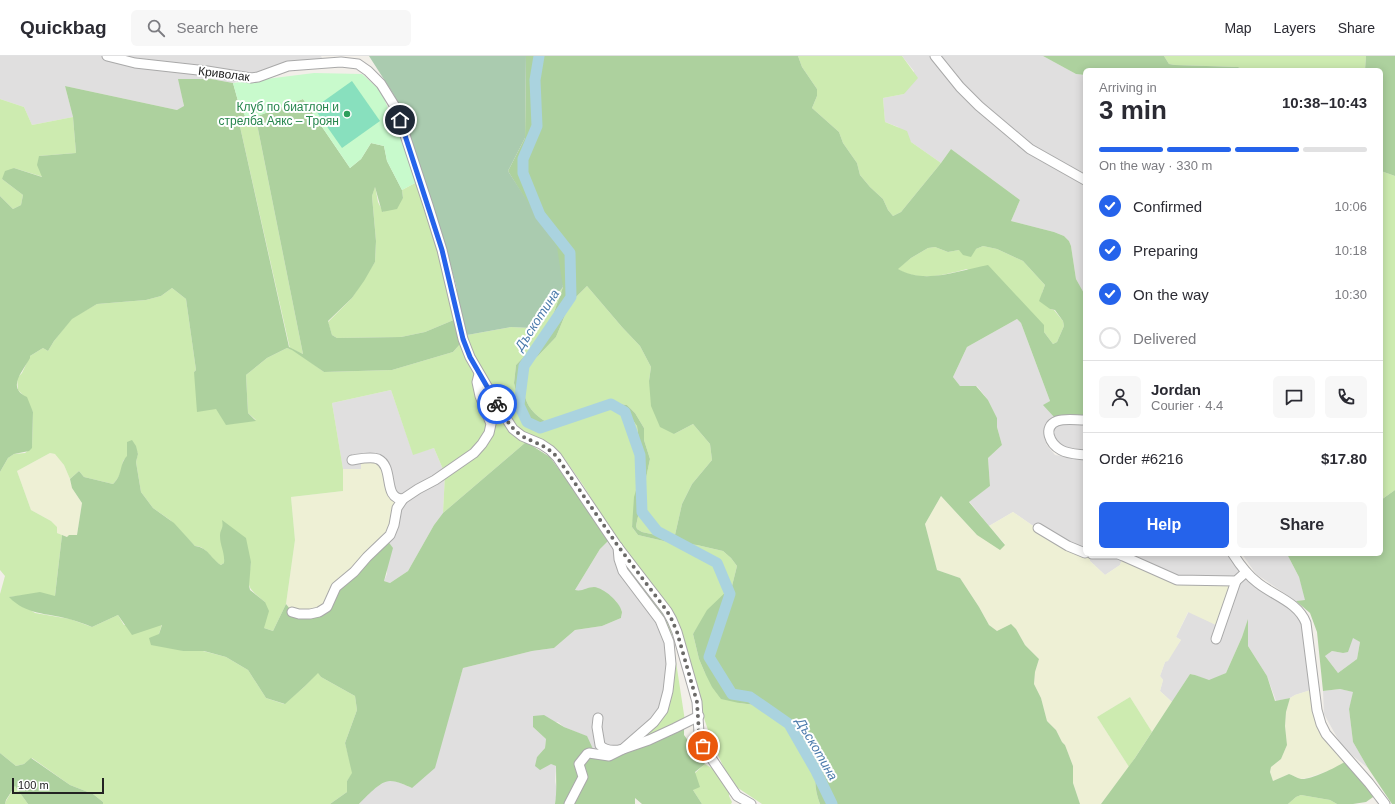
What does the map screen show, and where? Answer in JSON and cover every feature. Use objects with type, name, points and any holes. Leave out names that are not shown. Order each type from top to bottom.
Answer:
[{"type":"street","name":"Криволак","points":[[107,56],[135,63],[207,71],[251,78],[258,77],[288,66],[323,63],[358,64],[368,71],[381,84],[394,105],[402,127],[442,250],[463,339],[470,357],[513,429],[522,436],[541,444],[557,457],[618,546],[667,611],[677,632],[697,702],[699,733],[703,746],[738,796],[750,804]]},
{"type":"street","points":[[935,56],[960,87],[979,106],[1030,149],[1083,179]]},
{"type":"street","points":[[292,612],[298,614],[310,614],[319,612],[327,607],[336,587],[354,572],[367,556],[390,535],[394,525],[397,508],[403,499],[435,480],[474,453],[482,444],[489,433],[491,424],[480,396],[478,382],[479,374]]},
{"type":"street","points":[[1083,420],[1058,421],[1052,424],[1049,428],[1048,434],[1054,445],[1061,450],[1069,453],[1083,455]]},
{"type":"street","points":[[352,460],[375,458],[380,461],[387,471],[391,491],[397,498],[403,499]]},
{"type":"street","points":[[1038,528],[1068,546],[1083,552]]},
{"type":"street","points":[[598,718],[597,727],[600,745],[607,750],[623,749],[654,722],[663,710],[668,691],[671,664],[669,642],[660,620],[623,571],[619,559],[618,546]]},
{"type":"street","points":[[1123,556],[1176,580],[1236,581]]},
{"type":"street","points":[[1234,556],[1246,572],[1259,584],[1296,608],[1304,617],[1317,710],[1321,724],[1326,734],[1369,783],[1385,804]]},
{"type":"street","points":[[1216,639],[1236,581],[1246,572]]},
{"type":"street","points":[[569,804],[583,777],[579,764],[587,754],[592,753],[609,756],[623,749],[649,740],[699,716]]},
{"type":"shaded area","points":[[0,56],[321,56],[322,58],[296,64],[233,83],[211,79],[179,79],[184,107],[177,110],[65,86],[73,117],[32,125],[24,107],[0,99]]},
{"type":"shaded area","points":[[902,56],[1043,56],[1076,74],[1083,75],[1083,291],[1076,279],[1071,246],[1069,241],[1064,236],[1011,221],[1020,200],[951,149],[941,163],[911,142],[898,127],[885,122],[883,98],[904,94],[914,71]]},
{"type":"shaded area","points":[[1017,319],[1021,323],[1050,401],[1044,405],[1054,417],[1046,423],[1044,431],[1046,444],[1055,455],[1083,460],[1083,552],[1049,537],[1013,512],[989,526],[969,501],[990,486],[988,458],[1002,445],[997,427],[997,418],[988,400],[977,386],[960,386],[953,377],[967,347]]},
{"type":"shaded area","points":[[391,390],[413,454],[434,448],[445,474],[443,513],[434,525],[408,571],[390,583],[384,581],[387,574],[387,540],[361,460],[361,469],[343,470],[332,403]]},
{"type":"shaded area","points":[[1064,422],[1083,423],[1083,452],[1060,446],[1053,435],[1053,430]]},
{"type":"shaded area","points":[[610,539],[660,625],[668,656],[661,710],[610,756],[593,749],[586,736],[564,727],[558,722],[533,727],[546,739],[545,748],[537,757],[556,766],[555,781],[557,791],[555,804],[359,804],[370,791],[388,780],[398,782],[412,788],[453,702],[463,668],[532,651],[554,648],[575,630],[602,626],[621,618],[622,611],[616,601],[593,587],[579,591],[575,590],[600,549]]},
{"type":"shaded area","points":[[1090,556],[1236,556],[1241,567],[1236,587],[1239,580],[1248,576],[1303,615],[1314,689],[1290,698],[1276,701],[1267,676],[1248,646],[1248,621],[1226,673],[1209,681],[1190,674],[1172,702],[1160,691],[1163,680],[1160,676],[1165,662],[1181,640],[1176,637],[1189,611],[1216,625],[1185,579],[1122,559],[1120,565],[1105,575],[1090,561]]},
{"type":"shaded area","points":[[1243,556],[1288,556],[1299,577],[1306,600],[1296,601],[1256,574]]},
{"type":"shaded area","points":[[1353,637],[1360,642],[1357,659],[1338,673],[1325,656],[1332,651],[1343,653]]},
{"type":"shaded area","points":[[1340,689],[1354,692],[1349,709],[1353,742],[1368,768],[1343,748],[1324,714],[1323,691]]},
{"type":"green space","points":[[369,56],[526,56],[525,138],[508,171],[557,247],[563,287],[531,328],[511,327],[467,335],[462,325],[456,285],[437,218],[394,95]]},
{"type":"green space","points":[[526,56],[798,56],[802,67],[817,89],[817,96],[812,108],[839,132],[843,143],[857,163],[860,175],[883,199],[888,210],[893,216],[901,212],[951,149],[1020,200],[1011,221],[1054,232],[1064,236],[1069,241],[1076,279],[1083,291],[1083,415],[1054,417],[1043,405],[1050,401],[1021,323],[1017,319],[967,347],[953,377],[960,386],[976,386],[988,400],[997,418],[997,427],[1002,445],[988,458],[990,486],[969,502],[1005,545],[1000,550],[977,535],[941,496],[925,524],[937,570],[960,578],[989,625],[997,631],[1011,624],[1016,629],[1025,645],[1039,659],[1035,672],[1034,684],[1041,698],[1047,721],[1056,730],[1065,745],[1073,766],[1073,783],[1080,804],[820,804],[816,785],[817,766],[810,759],[799,729],[777,714],[755,705],[721,699],[712,687],[705,673],[699,659],[693,634],[707,610],[732,586],[737,566],[723,551],[697,545],[668,542],[638,535],[632,527],[634,497],[640,477],[642,463],[637,426],[629,415],[616,407],[604,409],[553,427],[535,429],[522,417],[514,383],[516,365],[535,345],[552,318],[563,287],[524,197],[508,171],[525,138]],"holes":[[[983,246],[997,249],[1023,261],[1045,285],[1039,301],[1050,309],[1055,310],[1063,321],[1064,326],[1057,342],[1053,344],[1044,332],[1044,325],[988,265],[954,273],[931,276],[908,274],[898,269],[911,258],[928,248],[935,247],[948,252],[959,250],[963,255],[971,257],[976,249]],[[587,286],[640,346],[651,367],[649,381],[651,406],[660,427],[674,434],[693,424],[710,444],[712,460],[692,484],[682,504],[675,535],[665,537],[642,532],[637,529],[636,526],[650,459],[644,440],[644,428],[635,413],[627,405],[611,403],[596,404],[566,417],[547,422],[539,417],[528,405],[524,391],[525,365],[538,356],[556,337],[570,303]]]},
{"type":"green space","points":[[798,56],[902,56],[918,78],[904,94],[883,98],[885,122],[907,131],[911,142],[941,163],[901,212],[893,216],[888,210],[883,199],[860,175],[857,163],[843,143],[839,132],[812,108],[817,96],[817,89],[802,67]]},
{"type":"green space","points":[[1043,56],[1164,56],[1169,64],[1175,65],[1240,68],[1083,68],[1083,75],[1076,74]]},
{"type":"green space","points":[[1164,56],[1366,56],[1365,68],[1240,68],[1169,64]]},
{"type":"green space","points":[[1366,56],[1395,56],[1395,176],[1383,172],[1383,68],[1365,68]]},
{"type":"green space","points":[[314,73],[362,74],[381,91],[422,192],[415,183],[402,190],[387,161],[384,146],[371,143],[361,159],[350,168],[303,99],[253,118],[245,116],[238,101],[233,83]]},
{"type":"green space","points":[[178,79],[211,79],[233,83],[238,101],[245,116],[252,118],[303,99],[350,168],[361,159],[371,143],[384,146],[387,161],[402,190],[403,198],[397,209],[382,212],[375,187],[372,196],[376,241],[375,262],[352,298],[328,321],[332,335],[337,338],[401,337],[425,332],[456,319],[461,343],[453,352],[392,370],[324,372],[287,348],[267,358],[246,375],[248,413],[256,421],[226,425],[216,409],[197,412],[194,372],[196,370],[186,299],[172,288],[161,296],[146,300],[97,304],[72,319],[48,351],[43,348],[30,356],[20,374],[17,384],[21,393],[27,397],[33,412],[32,448],[29,451],[14,454],[8,458],[0,472],[0,196],[13,209],[21,205],[23,195],[2,179],[5,171],[14,168],[42,177],[37,165],[39,156],[76,153],[73,117],[65,86],[177,110],[184,106]],"holes":[[[256,119],[303,354],[289,347],[239,122]]]},
{"type":"green space","name":"Клуб по биатлон и стрелба Аякс – Троян","points":[[352,81],[380,121],[342,148],[314,108]]},
{"type":"green space","points":[[0,99],[24,107],[32,125],[73,117],[76,153],[39,156],[43,177],[14,168],[2,179],[23,195],[21,205],[13,209],[0,196]]},
{"type":"green space","points":[[256,119],[303,354],[294,350],[324,372],[392,370],[453,352],[461,343],[526,442],[443,513],[445,474],[434,448],[413,455],[391,390],[332,403],[343,469],[343,491],[291,497],[295,540],[286,604],[273,631],[264,628],[265,602],[249,585],[251,562],[224,526],[220,535],[225,555],[224,563],[221,565],[217,563],[206,551],[195,546],[170,520],[153,508],[141,492],[136,462],[138,453],[127,442],[127,457],[123,461],[120,473],[113,484],[84,477],[79,471],[70,479],[64,465],[55,454],[50,453],[17,471],[31,510],[51,521],[57,527],[57,533],[62,535],[55,596],[25,595],[10,597],[35,613],[70,619],[92,627],[118,615],[124,625],[162,624],[159,634],[183,651],[203,651],[226,657],[248,670],[266,698],[284,704],[304,687],[318,672],[321,677],[355,696],[357,710],[345,743],[353,773],[347,781],[347,792],[330,804],[103,804],[103,802],[93,794],[70,785],[32,758],[24,764],[16,766],[0,753],[0,594],[5,576],[0,570],[0,472],[8,458],[14,454],[25,453],[32,447],[33,412],[23,395],[18,390],[17,378],[22,373],[30,356],[43,348],[48,351],[72,318],[97,304],[146,300],[161,296],[172,288],[186,299],[196,370],[194,372],[216,409],[256,420],[248,413],[246,375],[267,358],[287,348],[290,349],[239,122]]},
{"type":"green space","points":[[1383,172],[1395,176],[1395,490],[1383,499]]},
{"type":"green space","points":[[415,183],[422,192],[456,319],[425,332],[401,337],[337,338],[332,335],[328,322],[352,298],[375,262],[376,241],[372,196],[375,186],[378,202],[383,212],[403,198],[402,190]]},
{"type":"green space","points":[[983,246],[997,249],[1023,261],[1045,285],[1042,293],[1050,309],[1054,310],[1063,321],[1064,326],[1057,342],[1053,344],[1044,332],[967,269],[941,275],[923,276],[906,273],[897,269],[911,258],[928,248],[935,247],[948,252],[976,249]]},
{"type":"green space","points":[[587,286],[640,346],[651,367],[649,381],[674,434],[693,424],[710,444],[712,460],[692,484],[682,504],[675,535],[665,537],[642,532],[637,529],[636,526],[650,459],[644,440],[644,428],[635,413],[627,405],[611,403],[596,404],[566,417],[547,422],[539,417],[528,405],[524,391],[525,365],[538,356],[556,337],[570,303]]},
{"type":"green space","points":[[563,287],[552,318],[535,345],[516,365],[514,383],[522,417],[530,424],[553,427],[604,409],[616,407],[629,415],[637,426],[642,463],[632,527],[638,535],[668,542],[697,545],[723,551],[737,566],[732,586],[693,634],[699,659],[705,673],[739,703],[755,705],[777,714],[799,729],[810,759],[817,766],[816,785],[820,804],[762,804],[738,788],[725,770],[713,745],[704,718],[682,632],[621,547],[583,485],[564,458],[552,446],[516,429],[482,376],[467,335],[511,327],[531,328]]},
{"type":"green space","points":[[132,440],[136,446],[138,454],[136,462],[141,492],[153,508],[174,523],[195,546],[206,551],[221,565],[224,563],[220,536],[223,525],[222,520],[246,538],[251,562],[250,590],[265,602],[269,611],[264,628],[273,631],[286,604],[290,609],[319,611],[335,592],[387,540],[393,548],[384,581],[390,583],[408,571],[434,525],[443,513],[526,442],[550,457],[610,539],[600,549],[575,590],[594,587],[602,590],[611,596],[621,608],[621,618],[602,626],[575,630],[554,648],[532,651],[463,668],[435,768],[412,788],[401,783],[390,781],[373,790],[359,804],[330,804],[347,792],[347,781],[352,773],[345,743],[357,710],[355,696],[321,677],[318,673],[285,704],[266,698],[248,670],[226,657],[204,651],[183,651],[151,645],[149,638],[159,634],[162,625],[132,635],[118,615],[92,627],[72,620],[30,610],[22,607],[9,597],[40,592],[55,596],[62,535],[67,537],[69,535],[77,535],[82,503],[72,488],[70,479],[79,471],[84,477],[113,484],[118,477],[123,462],[127,456],[127,442]]},
{"type":"green space","points":[[50,453],[56,454],[64,465],[72,488],[82,503],[77,535],[67,537],[57,533],[51,521],[31,510],[17,471]]},
{"type":"green space","points":[[361,460],[382,464],[396,500],[394,529],[319,611],[290,609],[286,604],[295,540],[291,497],[343,491],[343,469],[361,469]]},
{"type":"green space","points":[[1395,490],[1395,804],[1392,804],[1353,742],[1349,709],[1353,692],[1340,689],[1323,691],[1317,632],[1310,613],[1296,601],[1305,600],[1299,577],[1288,556],[1383,556],[1383,499]],"holes":[[[1353,638],[1360,642],[1357,659],[1338,673],[1325,656],[1332,651],[1343,653],[1348,652]]]},
{"type":"green space","points":[[941,496],[977,535],[1005,544],[989,526],[1013,512],[1049,537],[1083,551],[1083,556],[1090,556],[1090,561],[1105,575],[1120,565],[1122,559],[1175,580],[1233,580],[1216,625],[1188,612],[1176,637],[1181,640],[1168,661],[1165,662],[1160,676],[1163,680],[1160,691],[1172,702],[1152,732],[1130,697],[1097,717],[1129,767],[1101,804],[1080,804],[1073,783],[1073,766],[1065,745],[1056,730],[1047,721],[1041,698],[1034,684],[1035,672],[1039,659],[1025,645],[1016,629],[997,631],[989,625],[960,578],[937,570],[925,524]]},
{"type":"green space","points":[[623,560],[663,613],[671,629],[685,721],[631,749],[663,712],[670,643],[628,574]]},
{"type":"green space","points":[[1248,619],[1248,646],[1267,676],[1275,701],[1290,698],[1286,712],[1285,726],[1287,745],[1281,759],[1271,767],[1270,772],[1273,781],[1289,774],[1305,779],[1330,770],[1346,761],[1376,795],[1366,802],[1353,804],[1337,804],[1330,800],[1301,795],[1296,797],[1288,804],[1101,804],[1135,758],[1190,674],[1209,680],[1226,673],[1242,637]]},
{"type":"green space","points":[[1314,689],[1315,712],[1346,761],[1334,769],[1307,778],[1300,779],[1289,774],[1273,781],[1270,772],[1271,767],[1281,759],[1287,745],[1285,726],[1286,712],[1290,698]]},
{"type":"green space","points":[[1130,697],[1152,732],[1129,767],[1097,717]]},
{"type":"green space","points":[[544,715],[564,727],[587,736],[593,749],[610,756],[684,728],[684,735],[705,764],[695,772],[700,787],[693,790],[702,804],[642,804],[635,798],[635,804],[555,804],[556,766],[551,764],[540,770],[535,766],[537,757],[545,748],[546,739],[533,727],[533,716]]},
{"type":"green space","points":[[0,753],[16,766],[24,764],[31,758],[70,785],[93,794],[103,802],[103,804],[28,804],[15,786],[5,804],[0,804]]},
{"type":"green space","points":[[705,764],[715,770],[729,789],[729,796],[732,802],[731,804],[702,804],[693,790],[695,773]]},
{"type":"green space","points":[[15,786],[28,804],[5,804]]},
{"type":"green space","points":[[1301,795],[1330,800],[1337,804],[1288,804],[1296,797]]},
{"type":"waterway","name":"Дъскотина","points":[[539,56],[535,80],[537,126],[523,159],[523,173],[540,215],[570,253],[571,297],[524,366],[519,405],[527,422],[540,428],[611,404],[625,412],[640,455],[642,512],[657,531],[717,563],[730,594],[709,657],[732,694],[750,697],[789,724],[816,771],[832,804]]},
{"type":"way so far","points":[[497,404],[513,429],[522,436],[541,444],[557,457],[618,546],[667,611],[677,632],[692,689],[697,702],[699,733],[703,746]]},
{"type":"place","name":"Клуб по биатлон и стрелба Аякс – Троян","points":[[347,114]]},
{"type":"route","points":[[400,120],[442,250],[463,339],[470,357],[497,404]]}]
